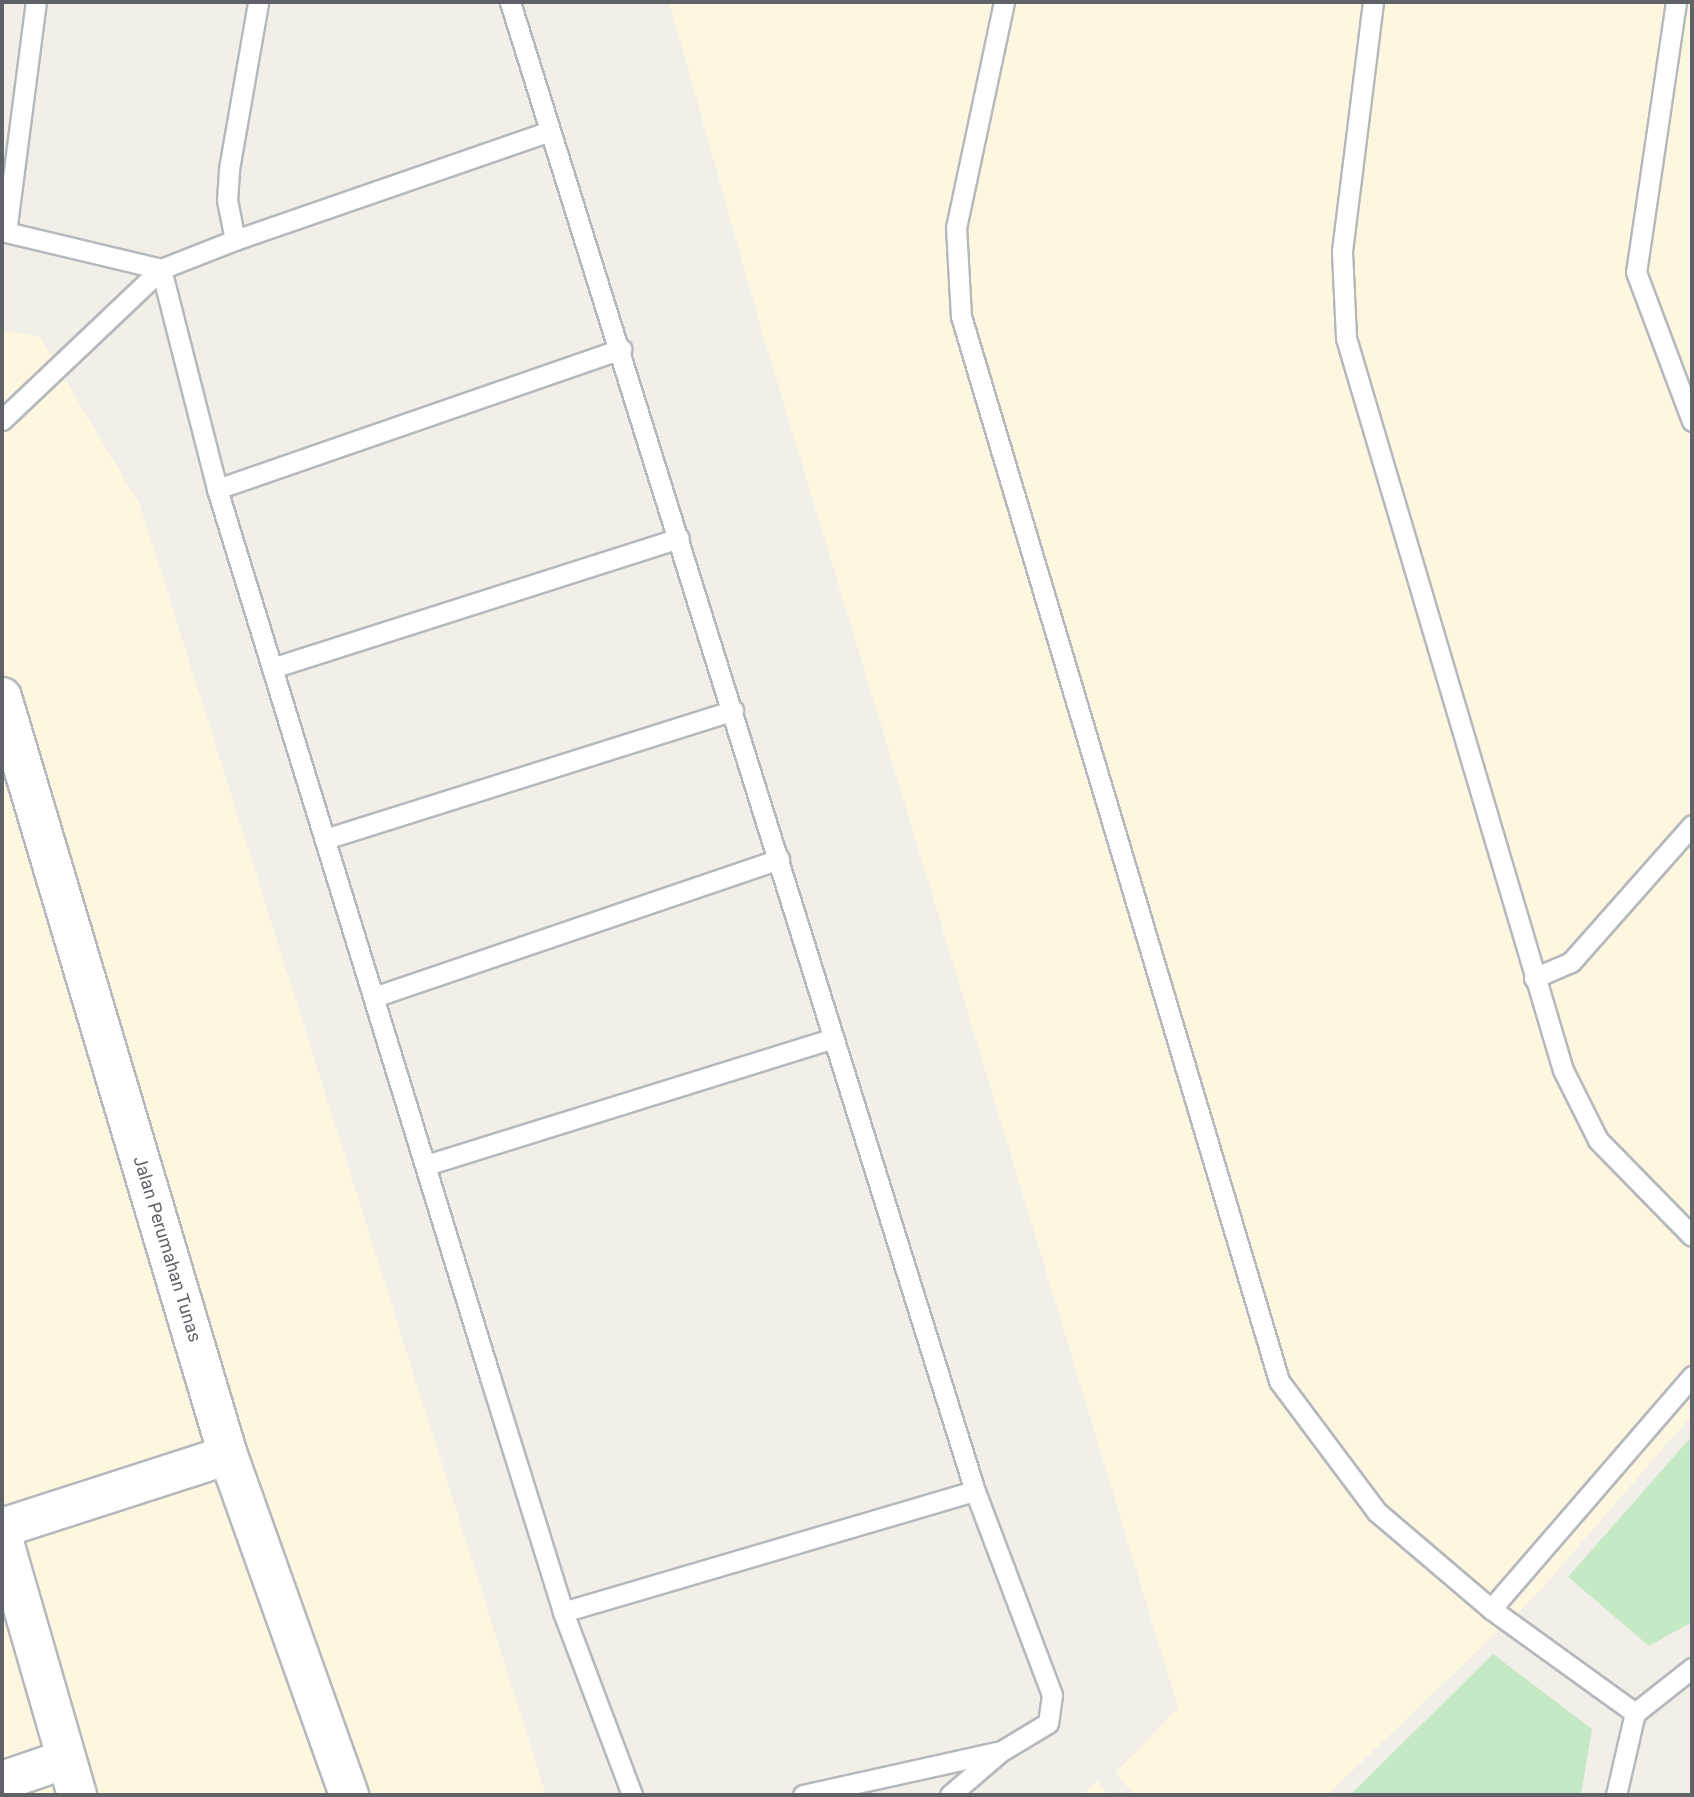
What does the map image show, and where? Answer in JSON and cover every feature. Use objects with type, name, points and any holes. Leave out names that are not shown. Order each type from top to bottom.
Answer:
[{"type":"street","name":"Jalan Perumahan Tunas","points":[[2,697],[229,1455],[349,1795]]},
{"type":"street","points":[[2,1528],[229,1455]]},
{"type":"street","points":[[2,1535],[77,1795]]},
{"type":"street","points":[[2,1781],[66,1759]]},
{"type":"lane","points":[[36,2],[4,232],[161,269]]},
{"type":"lane","points":[[235,240],[226,200],[258,2]]},
{"type":"lane","points":[[510,2],[621,349],[975,1491],[1052,1695],[1048,1723],[1000,1752],[950,1795]]},
{"type":"lane","points":[[1004,2],[956,227],[961,316],[1279,1381],[1377,1512],[1491,1609],[1635,1713]]},
{"type":"lane","points":[[1373,2],[1342,252],[1346,338],[1563,1070],[1598,1140],[1692,1237]]},
{"type":"lane","points":[[1676,2],[1636,272],[1692,421]]},
{"type":"lane","points":[[2,420],[161,269],[235,240],[550,131]]},
{"type":"lane","points":[[161,269],[217,489],[563,1612],[632,1795]]},
{"type":"lane","points":[[217,489],[621,349]]},
{"type":"lane","points":[[272,668],[679,538]]},
{"type":"lane","points":[[325,839],[733,710]]},
{"type":"lane","points":[[1534,978],[1571,962],[1692,825]]},
{"type":"lane","points":[[374,997],[779,859]]},
{"type":"lane","points":[[426,1165],[834,1038]]},
{"type":"lane","points":[[1491,1609],[1692,1376]]},
{"type":"lane","points":[[563,1612],[975,1491]]},
{"type":"lane","points":[[1616,1795],[1635,1713],[1692,1668]]},
{"type":"lane","points":[[803,1795],[1000,1752]]},
{"type":"shaded area","points":[[669,2],[1692,2],[1692,1415],[1537,1594],[1327,1795],[1135,1795],[1115,1773],[1178,1708],[763,335]]},
{"type":"shaded area","points":[[2,330],[39,336],[140,505],[546,1795],[2,1795]]},
{"type":"shaded area","points":[[1098,1781],[1109,1795],[1081,1795]]},
{"type":"green space","points":[[1692,1436],[1692,1622],[1649,1646],[1568,1577]]},
{"type":"green space","points":[[1493,1654],[1592,1729],[1581,1795],[1350,1795]]}]
